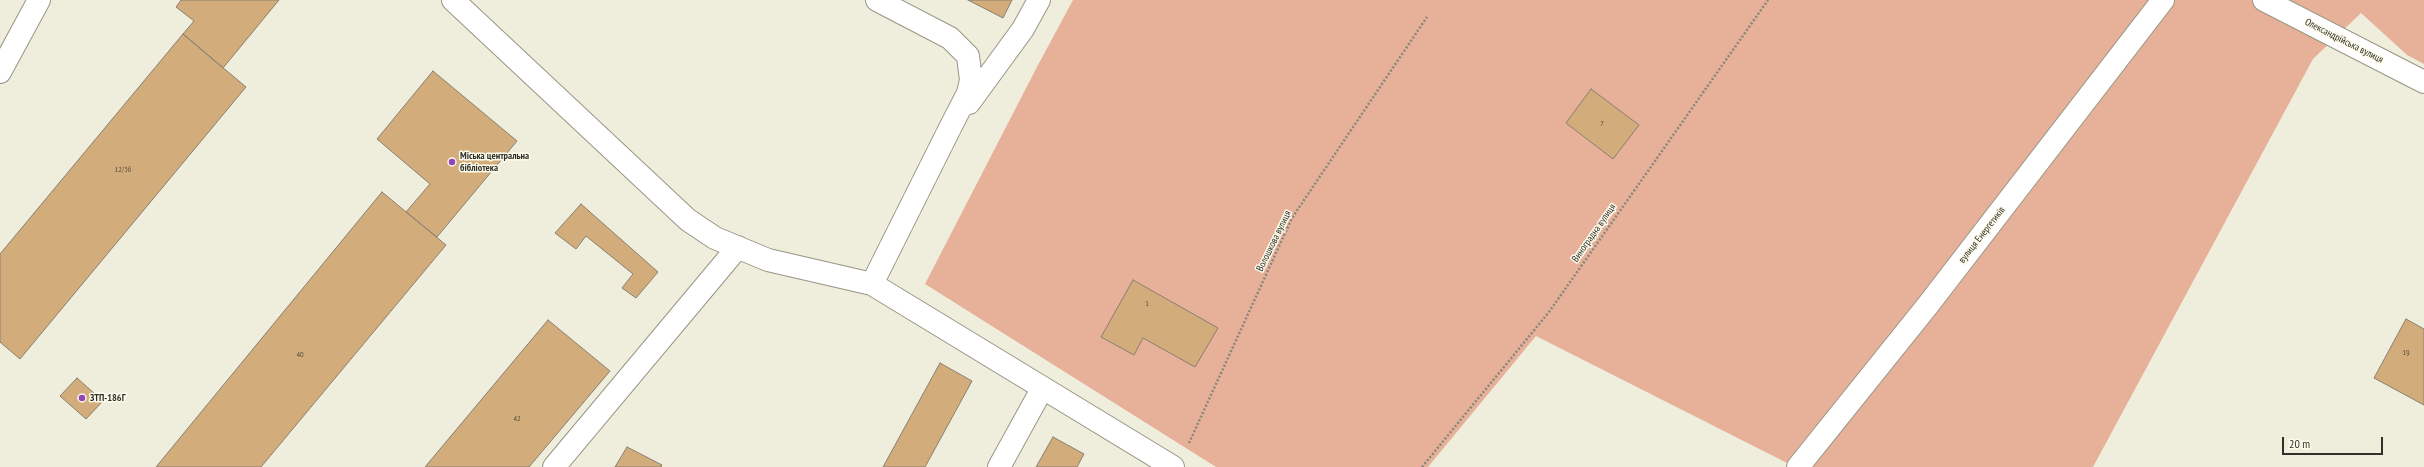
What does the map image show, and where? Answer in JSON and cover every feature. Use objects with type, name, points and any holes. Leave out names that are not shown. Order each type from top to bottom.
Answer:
[{"type":"street","points":[[0,72],[39,0]]},
{"type":"street","points":[[453,0],[688,220],[715,238],[768,260],[872,284],[1042,389],[1173,467]]},
{"type":"street","points":[[872,284],[968,93],[971,80],[968,56],[950,38],[877,0]]},
{"type":"street","points":[[951,126],[1023,29],[1039,0]]},
{"type":"street","name":"вулиця Енергетиків","points":[[1798,467],[1928,304],[2164,0]]},
{"type":"street","name":"Олександрійська вулиця","points":[[2264,0],[2424,82]]},
{"type":"street","points":[[554,467],[738,247]]},
{"type":"street","points":[[999,467],[1042,389]]},
{"type":"path","name":"Виноградна вулиця","points":[[1422,467],[1549,312],[1768,0]]},
{"type":"path","name":"Волошкова вулиця","points":[[1187,446],[1292,218],[1427,17]]},
{"type":"shaded area","points":[[1073,0],[2424,0],[2424,64],[2407,55],[2361,13],[2313,59],[2093,467],[1795,467],[1536,336],[1428,467],[1216,467],[925,284]]},
{"type":"building","points":[[181,0],[279,0],[223,68],[183,34],[194,21],[176,7]]},
{"type":"building","points":[[968,0],[1012,0],[1003,18]]},
{"type":"building","points":[[183,34],[246,87],[20,359],[0,342],[0,254]]},
{"type":"building","name":"Міська центральна бібліотека","points":[[433,71],[517,141],[437,237],[406,212],[430,184],[377,139]]},
{"type":"building","points":[[1591,89],[1639,125],[1613,159],[1566,123]]},
{"type":"building","points":[[382,192],[446,245],[261,467],[156,467]]},
{"type":"building","points":[[581,204],[658,272],[636,298],[622,288],[633,274],[586,236],[576,249],[555,233]]},
{"type":"building","points":[[1133,280],[1218,328],[1195,367],[1143,338],[1134,355],[1101,337]]},
{"type":"building","points":[[2406,319],[2424,329],[2424,405],[2374,378]]},
{"type":"building","points":[[548,320],[610,371],[529,467],[425,467]]},
{"type":"building","points":[[940,363],[972,381],[925,467],[883,467]]},
{"type":"building","name":"ЗТП-186Г","points":[[77,378],[103,401],[86,419],[60,396]]},
{"type":"building","points":[[1053,437],[1084,454],[1077,467],[1036,467]]},
{"type":"building","points":[[627,447],[662,465],[661,467],[615,467]]},
{"type":"place","name":"Міська центральна бібліотека","points":[[452,162]]},
{"type":"place","name":"ЗТП-186Г","points":[[82,398]]}]
